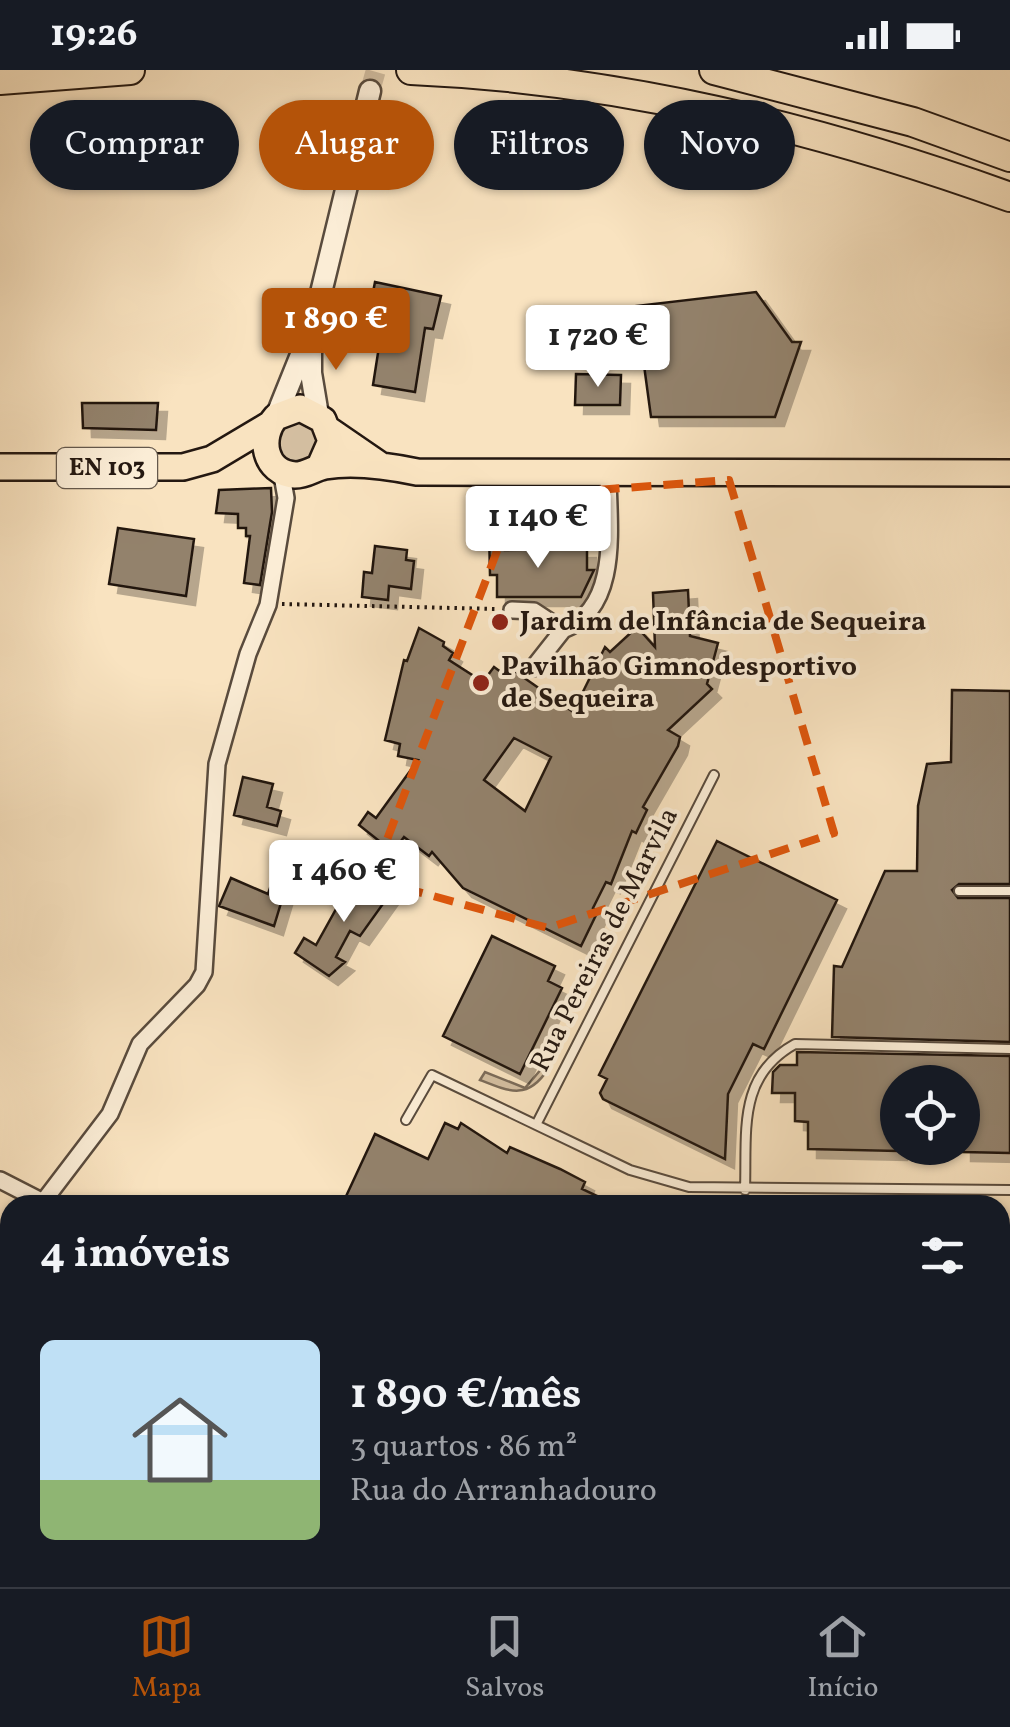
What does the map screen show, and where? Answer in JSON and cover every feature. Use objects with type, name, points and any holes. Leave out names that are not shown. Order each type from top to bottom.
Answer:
[{"type":"highway","points":[[0,80],[130,70]]},
{"type":"highway","points":[[410,70],[587,84],[725,109],[908,161],[1010,197]]},
{"type":"highway","points":[[714,70],[913,122],[1010,157]]},
{"type":"main road","points":[[300,408],[324,423],[330,452],[294,469],[265,445],[272,421],[300,408]]},
{"type":"main road","name":"EN 103","points":[[212,459],[272,421]]},
{"type":"main road","name":"EN 103","points":[[324,423],[380,465],[416,472],[1010,473]]},
{"type":"main road","name":"EN 103","points":[[0,467],[154,469],[212,459],[294,469],[368,469],[380,465]]},
{"type":"street","points":[[272,421],[311,334],[370,91]]},
{"type":"street","points":[[311,334],[311,372],[324,423]]},
{"type":"street","points":[[51,1195],[110,1114],[140,1044],[198,985],[204,972],[217,764],[248,654],[268,606],[294,469]]},
{"type":"street","points":[[533,668],[563,630],[585,615],[609,571],[608,474]]},
{"type":"street","points":[[512,610],[534,611],[563,630]]},
{"type":"street","points":[[0,1180],[28,1195]]},
{"type":"lane","name":"Rua Pereiras de Marvila","points":[[536,1125],[714,775]]},
{"type":"lane","points":[[959,891],[1010,892]]},
{"type":"lane","points":[[744,1190],[749,1094],[770,1057],[795,1044],[1010,1049]]},
{"type":"lane","points":[[406,1120],[432,1074],[630,1170],[689,1187],[1010,1190]]},
{"type":"path","points":[[268,606],[312,602],[512,610]]},
{"type":"highlighted area","points":[[729,480],[834,833],[548,928],[372,879],[518,496]]},
{"type":"shaded area","points":[[298,420],[313,426],[319,441],[313,456],[298,462],[283,456],[277,441],[283,426]]},
{"type":"shaded area","points":[[543,1067],[548,1069],[541,1079],[526,1089],[518,1091],[480,1080],[485,1072],[525,1088]]},
{"type":"building","points":[[375,282],[441,296],[433,329],[425,328],[415,392],[373,385],[383,321],[368,318]]},
{"type":"building","points":[[756,292],[792,342],[801,342],[775,417],[651,417],[636,306]]},
{"type":"building","points":[[576,374],[621,375],[620,405],[575,405]]},
{"type":"building","points":[[82,403],[158,403],[156,430],[83,428]]},
{"type":"building","points":[[271,488],[272,512],[260,585],[244,583],[250,536],[246,536],[246,528],[238,528],[238,514],[216,513],[219,490]]},
{"type":"building","points":[[118,528],[194,539],[186,596],[109,584]]},
{"type":"building","points":[[505,530],[505,550],[587,549],[587,570],[594,570],[581,597],[497,597],[497,575],[490,575],[489,531]]},
{"type":"building","points":[[375,546],[407,550],[406,560],[414,561],[411,589],[389,586],[388,600],[362,597],[364,572],[372,573]]},
{"type":"building","points":[[688,590],[690,636],[718,643],[707,684],[712,689],[668,730],[680,737],[678,746],[643,807],[647,810],[636,833],[632,831],[611,884],[606,882],[593,908],[598,911],[581,946],[463,888],[432,852],[429,856],[404,837],[393,852],[359,825],[368,812],[376,818],[418,760],[398,756],[400,744],[385,740],[404,660],[407,661],[419,628],[444,642],[443,646],[453,653],[449,660],[477,678],[485,679],[494,667],[505,675],[510,668],[573,712],[605,647],[610,652],[637,627],[655,647],[653,593]],"holes":[[[514,738],[551,757],[525,811],[484,780]]]},
{"type":"building","points":[[952,690],[1010,691],[1010,884],[959,884],[952,890],[958,898],[1010,898],[1010,1042],[832,1037],[834,966],[842,967],[885,871],[917,871],[918,806],[927,764],[951,762]]},
{"type":"building","points":[[243,777],[273,784],[267,807],[281,811],[277,826],[234,815]]},
{"type":"building","points":[[717,841],[837,900],[764,1049],[753,1044],[728,1094],[725,1159],[603,1099],[600,1093],[607,1079],[599,1075]]},
{"type":"building","points":[[355,875],[390,894],[360,936],[350,931],[336,957],[345,962],[329,976],[295,953],[304,938],[316,945]]},
{"type":"building","points":[[231,878],[268,894],[270,888],[284,893],[274,926],[219,906]]},
{"type":"building","points":[[492,936],[555,966],[548,981],[562,988],[520,1074],[443,1036]]},
{"type":"building","points":[[797,1052],[1010,1056],[1010,1153],[980,1152],[980,1065],[880,1065],[880,1151],[808,1149],[808,1122],[795,1121],[795,1093],[772,1093],[773,1072],[780,1065],[797,1065]]},
{"type":"building","points":[[445,1123],[458,1129],[461,1123],[507,1153],[510,1147],[585,1182],[582,1189],[595,1195],[347,1195],[375,1134],[428,1159]]},
{"type":"tunnel","points":[[370,91],[376,70]]},
{"type":"place","name":"Jardim de Infância de Sequeira","points":[[500,622]]},
{"type":"place","name":"Pavilhão Gimnodesportivo de Sequeira","points":[[481,683]]}]
